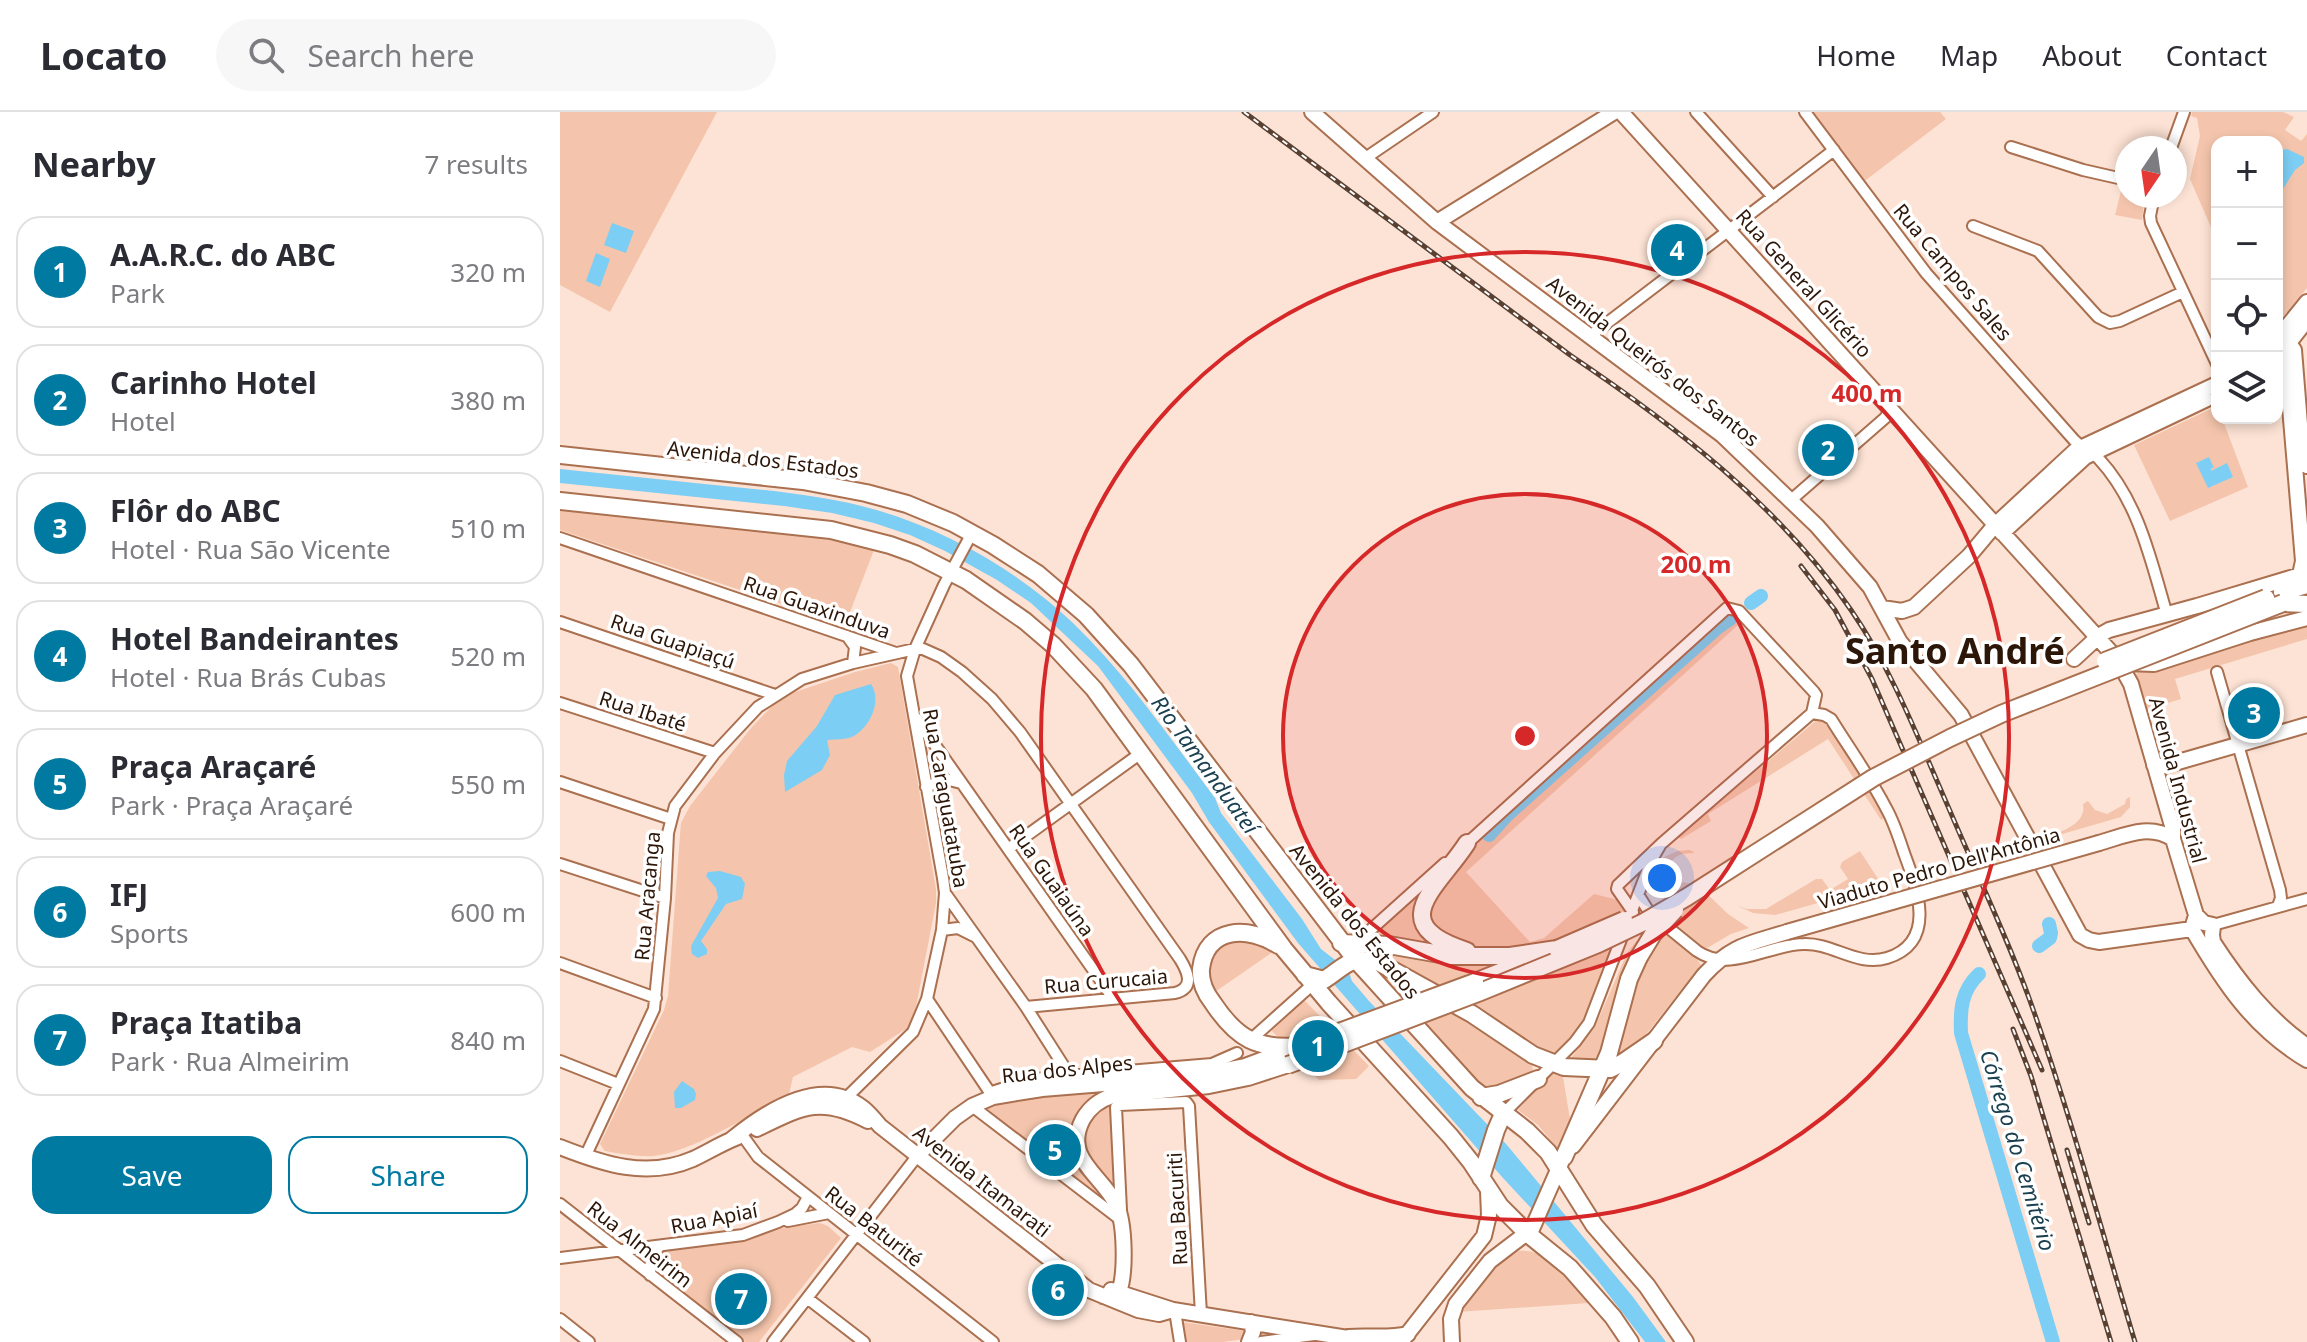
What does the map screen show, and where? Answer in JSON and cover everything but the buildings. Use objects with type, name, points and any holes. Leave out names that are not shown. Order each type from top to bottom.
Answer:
[{"type":"highway","name":"Avenida dos Estados","points":[[560,455],[825,485],[866,493],[907,504],[1038,574],[1086,615],[1131,665],[1349,951],[1481,1097],[1499,1122],[1538,1141],[1561,1162],[1594,1225],[1647,1286],[1685,1342]]},
{"type":"highway","points":[[560,501],[831,530],[890,545],[954,567],[1016,613],[1053,645],[1094,689],[1284,949],[1315,979],[1437,1119],[1500,1206],[1532,1228],[1613,1317],[1630,1342]]},
{"type":"highway","points":[[1286,1059],[1561,960],[1644,922],[1873,778],[2001,714],[2283,598],[2305,578]]},
{"type":"highway","points":[[1284,949],[1254,933],[1236,932],[1219,939],[1203,960],[1201,978],[1207,995],[1225,1022],[1239,1035],[1260,1045],[1301,1046],[1557,949],[1662,901],[1869,769],[1945,728],[2235,608],[2307,596]]},
{"type":"highway","points":[[2283,598],[2307,604]]},
{"type":"highway","points":[[1467,843],[1426,895],[1423,916],[1428,931],[1448,945],[1484,957]]},
{"type":"highway","points":[[1561,1162],[1603,1070],[1629,979],[1639,957],[1661,924],[1687,897]]},
{"type":"highway","points":[[1315,979],[1349,951],[1389,945],[1434,954],[1484,957],[1557,949]]},
{"type":"highway","points":[[1349,951],[1384,964],[1472,1014],[1533,1055],[1554,1064],[1576,1069],[1610,1069],[1654,1041]]},
{"type":"highway","points":[[1286,1059],[1301,1046]]},
{"type":"highway","points":[[1481,1097],[1499,1094],[1538,1079]]},
{"type":"highway","points":[[1485,1184],[1487,1160],[1499,1122]]},
{"type":"main road","name":"Avenida Queirós dos Santos","points":[[1312,112],[1437,222],[1722,435],[1791,500],[1863,579],[1901,644],[1961,715],[2075,927],[2084,937],[2102,942],[2194,922]]},
{"type":"main road","points":[[1437,222],[1614,112]]},
{"type":"main road","name":"Rua General Glicério","points":[[1621,112],[2117,659]]},
{"type":"main road","points":[[2283,342],[2307,302]]},
{"type":"main road","points":[[2283,343],[2307,320]]},
{"type":"main road","points":[[2283,346],[2294,350],[2302,449],[2307,466]]},
{"type":"main road","points":[[2077,617],[2078,641],[2074,659],[2107,631],[2305,578],[2302,504],[2283,380]]},
{"type":"main road","points":[[2087,450],[2211,387]]},
{"type":"main road","points":[[1882,608],[1902,611],[1914,607],[1998,529],[2076,450],[2087,450],[2211,397]]},
{"type":"main road","points":[[2129,626],[2120,640],[2117,659],[2136,665],[2154,664],[2307,618]]},
{"type":"main road","name":"Avenida Industrial","points":[[2117,659],[2131,684],[2173,829],[2194,922],[2218,975],[2264,1026],[2303,1046]]},
{"type":"main road","points":[[2154,765],[2164,766],[2307,725]]},
{"type":"main road","name":"Viaduto Pedro Dell'Antônia","points":[[1718,960],[1734,949],[1787,932],[2099,843],[2149,830],[2173,839]]},
{"type":"main road","points":[[2194,922],[2213,925],[2213,942]]},
{"type":"main road","points":[[2194,922],[2213,942]]},
{"type":"main road","name":"Avenida Industrial","points":[[2213,942],[2258,1003],[2303,1046],[2307,1060]]},
{"type":"main road","points":[[1452,1342],[1451,1319],[1456,1304],[1490,1261],[1532,1228],[1561,1162],[1718,960]]},
{"type":"main road","points":[[1100,1296],[1110,1297],[1119,1292],[1123,1281],[1121,1220],[1112,1199],[1083,1163],[1078,1133],[1084,1116],[1097,1102],[1120,1094],[1190,1089],[1248,1078],[1286,1059]]},
{"type":"main road","name":"Rua dos Alpes","points":[[918,1155],[947,1124],[992,1095],[1199,1076],[1286,1059]]},
{"type":"main road","points":[[738,1135],[770,1112],[797,1100],[818,1096],[845,1099]]},
{"type":"main road","points":[[560,1147],[610,1165],[630,1169],[664,1168],[691,1160],[789,1113],[845,1099]]},
{"type":"main road","name":"Avenida Itamarati","points":[[845,1099],[864,1109],[880,1126],[1089,1290],[1147,1312],[1159,1314],[1174,1310]]},
{"type":"main road","name":"Avenida Itamarati","points":[[811,1106],[844,1110],[880,1126]]},
{"type":"main road","points":[[1404,1338],[1486,1232],[1489,1215],[1485,1184]]},
{"type":"main road","name":"Avenida Itamarati","points":[[1059,1267],[1119,1292],[1174,1310],[1343,1338],[1404,1338]]},
{"type":"main road","points":[[1439,1295],[1440,1320],[1452,1342]]},
{"type":"main road","points":[[1249,1342],[1253,1332],[1251,1322]]},
{"type":"street","points":[[1364,159],[1433,112]]},
{"type":"street","points":[[1696,112],[1773,197]]},
{"type":"street","name":"Rua Campos Sales","points":[[1806,112],[1926,273],[2087,450],[2098,457],[2117,483],[2144,537],[2167,615]]},
{"type":"street","points":[[2175,136],[2184,112]]},
{"type":"street","points":[[2011,147],[2115,177]]},
{"type":"street","points":[[1590,336],[1834,150]]},
{"type":"street","points":[[2152,208],[2151,223],[2211,352]]},
{"type":"street","points":[[1973,226],[2038,251],[2105,322],[2120,321],[2183,292]]},
{"type":"street","points":[[1791,500],[1891,410]]},
{"type":"street","name":"Rua Guaxinduva","points":[[560,538],[896,653],[915,649],[930,651],[941,657],[992,699],[1020,732],[1180,959],[1188,973],[1187,986]]},
{"type":"street","name":"Rua Caraguatatuba","points":[[845,1099],[906,1041],[919,1023],[927,999],[942,930],[945,893],[907,676],[915,649],[970,538]]},
{"type":"street","points":[[1349,951],[1727,608],[1739,611],[1814,692],[1812,713],[1618,885],[1633,912]]},
{"type":"street","name":"Rua Guapiaçú","points":[[560,622],[775,695]]},
{"type":"street","points":[[846,635],[854,644],[853,663]]},
{"type":"street","name":"Rua Aracanga","points":[[585,1157],[654,1009],[668,833],[675,806],[715,753],[758,707],[775,695],[802,679],[896,653]]},
{"type":"street","points":[[2217,672],[2280,890],[2278,906]]},
{"type":"street","name":"Rua Ibaté","points":[[560,703],[715,753]]},
{"type":"street","points":[[1619,891],[1639,896],[1649,912],[1703,956],[1718,960],[1805,944],[1855,958],[1883,959],[1907,946],[1920,921],[1920,901],[1889,812],[1831,719],[1812,713]]},
{"type":"street","name":"Rua Guaiaúna","points":[[913,714],[1113,998]]},
{"type":"street","points":[[1008,849],[1141,753]]},
{"type":"street","points":[[926,787],[945,779],[961,783]]},
{"type":"street","points":[[560,782],[671,819]]},
{"type":"street","points":[[1499,1122],[1589,1023],[1651,861],[1661,844]]},
{"type":"street","points":[[560,864],[665,898]]},
{"type":"street","points":[[945,893],[1026,1007],[1070,1076]]},
{"type":"street","points":[[2213,925],[2307,899]]},
{"type":"street","points":[[1618,953],[1649,912]]},
{"type":"street","points":[[942,930],[958,928],[979,939]]},
{"type":"street","points":[[560,963],[656,998]]},
{"type":"street","points":[[1256,1035],[1315,979]]},
{"type":"street","name":"Rua Curucaia","points":[[1026,1007],[1175,993],[1187,986]]},
{"type":"street","points":[[927,999],[992,1095]]},
{"type":"street","points":[[919,1023],[934,1022],[948,1029]]},
{"type":"street","name":"Rua dos Alpes","points":[[992,1095],[1031,1080],[1194,1067],[1220,1062],[1237,1053]]},
{"type":"street","points":[[560,1061],[618,1084]]},
{"type":"street","name":"Rua Bacuriti","points":[[1121,1220],[1116,1107],[1186,1102],[1189,1106],[1201,1314]]},
{"type":"street","points":[[972,1106],[1121,1220]]},
{"type":"street","name":"Rua Baturité","points":[[738,1135],[758,1157],[993,1342]]},
{"type":"street","name":"Rua dos Alpes","points":[[773,1342],[918,1155]]},
{"type":"street","name":"Rua Apiaí","points":[[560,1258],[730,1238],[778,1222],[799,1210],[808,1197]]},
{"type":"street","name":"Rua Almeirim","points":[[560,1204],[737,1342]]},
{"type":"street","name":"Rua Apiaí","points":[[778,1222],[829,1213]]},
{"type":"street","points":[[591,1254],[595,1231]]},
{"type":"street","points":[[650,1275],[651,1257],[659,1247]]},
{"type":"street","points":[[807,1298],[864,1342]]},
{"type":"street","points":[[1174,1310],[1180,1342]]},
{"type":"street","points":[[560,1319],[589,1342]]},
{"type":"street","points":[[1261,1342],[1343,1338]]},
{"type":"shaded area","points":[[560,112],[717,112],[610,312],[560,285]]},
{"type":"shaded area","points":[[1814,112],[1940,112],[1946,119],[1862,183],[1813,117]]},
{"type":"shaded area","points":[[2192,112],[2283,112],[2294,117],[2285,130],[2301,141],[2307,134],[2307,288],[2283,317],[2283,136],[2211,136],[2211,227],[2190,179],[2200,136],[2197,118],[2191,116]]},
{"type":"shaded area","points":[[2117,208],[2144,208],[2142,220],[2115,215]]},
{"type":"shaded area","points":[[2211,409],[2211,424],[2224,424],[2248,487],[2170,521],[2134,445]]},
{"type":"shaded area","points":[[560,510],[820,538],[874,550],[845,625],[560,530]]},
{"type":"shaded area","points":[[1726,617],[1738,625],[1466,872],[1530,942],[1544,938],[1594,894],[1618,900],[1627,910],[1588,1010],[1571,1039],[1560,1050],[1549,1057],[1370,954],[1385,951],[1434,961],[1371,936],[1436,876],[1423,892],[1431,922],[1429,908],[1458,863],[1491,826]]},
{"type":"shaded area","points":[[2307,620],[2307,639],[2175,679],[2181,699],[2144,710],[2136,679],[2139,672],[2154,671]]},
{"type":"shaded area","points":[[891,663],[898,667],[936,889],[915,1012],[909,1027],[870,1052],[852,1047],[793,1077],[789,1094],[723,1131],[686,1147],[654,1156],[605,1151],[600,1144],[668,996],[681,823],[690,806],[751,728],[777,701],[855,672]]},
{"type":"shaded area","points":[[1818,719],[1826,723],[1884,818],[1881,820],[1828,739],[1708,814],[1711,821],[1681,839],[1678,837]]},
{"type":"shaded area","points":[[2130,797],[2130,807],[2121,817],[2045,839],[2077,822],[2083,804],[2088,801],[2095,810],[2107,814],[2125,804]]},
{"type":"shaded area","points":[[1690,850],[1695,853],[1683,854],[1672,861],[1661,885],[1653,893],[1652,883],[1664,857]]},
{"type":"shaded area","points":[[1860,851],[1882,885],[1775,915],[1753,913],[1736,905],[1747,909],[1766,909],[1816,879],[1822,879],[1830,890],[1848,879],[1840,867],[1842,862]]},
{"type":"shaded area","points":[[1683,882],[1699,886],[1728,914],[1749,928],[1707,948],[1697,946],[1657,914],[1673,889]]},
{"type":"shaded area","points":[[1652,922],[1656,922],[1695,956],[1701,965],[1636,1047],[1615,1062],[1607,1034],[1595,1058],[1569,1061],[1595,1027],[1627,953]]},
{"type":"shaded area","points":[[1246,937],[1274,951],[1212,994],[1208,972],[1213,956],[1225,945]]},
{"type":"shaded area","points":[[1378,970],[1486,1031],[1532,1064],[1533,1072],[1489,1090],[1482,1087]]},
{"type":"shaded area","points":[[1304,1000],[1369,1066],[1356,1079],[1319,1080],[1271,1030]]},
{"type":"shaded area","points":[[1551,1074],[1563,1077],[1571,1125],[1561,1149],[1518,1110]]},
{"type":"shaded area","points":[[1118,1088],[1074,1129],[1108,1205],[985,1109],[1014,1097]]},
{"type":"shaded area","points":[[1117,1099],[1110,1111],[1116,1191],[1085,1156],[1082,1141],[1093,1113]]},
{"type":"shaded area","points":[[820,1223],[841,1238],[759,1342],[745,1342],[634,1256],[745,1241],[780,1228]]},
{"type":"shaded area","points":[[1519,1251],[1540,1255],[1550,1261],[1589,1303],[1457,1312],[1493,1268]]},
{"type":"shaded area","points":[[1182,1322],[1246,1331],[1245,1339],[1184,1342]]},
{"type":"water","points":[[2283,150],[2304,157],[2304,163],[2295,170],[2283,189]]},
{"type":"water","points":[[612,223],[634,231],[626,253],[604,245]]},
{"type":"water","points":[[596,253],[610,259],[600,287],[586,281]]},
{"type":"water","points":[[2209,457],[2214,468],[2211,471],[2227,463],[2233,477],[2208,488],[2196,463]]},
{"type":"water","points":[[560,469],[783,492],[880,511],[958,542],[1007,571],[1052,604],[1093,643],[1147,708],[1215,798],[1221,813],[1302,919],[1321,949],[1348,970],[1352,981],[1369,1001],[1507,1145],[1633,1297],[1666,1342],[1645,1342],[1595,1277],[1503,1178],[1298,943],[1098,666],[1031,603],[945,551],[874,523],[784,506],[560,483]]},
{"type":"water","points":[[871,684],[875,705],[865,726],[851,737],[827,740],[830,755],[822,770],[785,792],[787,761],[817,726],[835,695]]},
{"type":"water","points":[[720,871],[741,877],[745,884],[742,899],[726,904],[701,941],[707,954],[698,958],[692,954],[691,946],[718,898],[716,888],[706,876],[708,872]]},
{"type":"water","points":[[682,1081],[694,1089],[695,1100],[675,1108],[674,1092]]},
{"type":"waterway","points":[[1751,603],[1761,596]]},
{"type":"waterway","points":[[1489,835],[1507,815],[1730,619]]},
{"type":"waterway","name":"Córrego do Cemitério","points":[[2039,946],[2050,938],[2049,924]]},
{"type":"waterway","name":"Córrego do Cemitério","points":[[1979,974],[1968,987],[1963,1001],[1961,1033],[2053,1342]]},
{"type":"railway","points":[[1244,112],[1686,439],[1758,502],[1791,536],[1851,610],[1905,708],[2025,986],[2061,1094],[2135,1342]]},
{"type":"railway","points":[[1801,566],[1835,610],[1872,679],[2042,1070]]},
{"type":"railway","points":[[2013,1029],[2031,1076],[2111,1342]]},
{"type":"railway","points":[[2067,1150],[2089,1223]]},
{"type":"place","name":"Hotel Bandeirantes","points":[[1677,250]]},
{"type":"place","name":"Carinho Hotel","points":[[1828,450]]},
{"type":"place","name":"Flôr do ABC","points":[[2254,713]]},
{"type":"place","name":"A.A.R.C. do ABC","points":[[1318,1046]]},
{"type":"place","name":"Praça Araçaré","points":[[1055,1150]]},
{"type":"place","name":"IFJ","points":[[1058,1290]]},
{"type":"place","name":"Praça Itatiba","points":[[741,1299]]},
{"type":"district","name":"Santo André","points":[[1955,650]]},
{"type":"water label","name":"Rio Tamanduateí","points":[[1206,764]]}]
